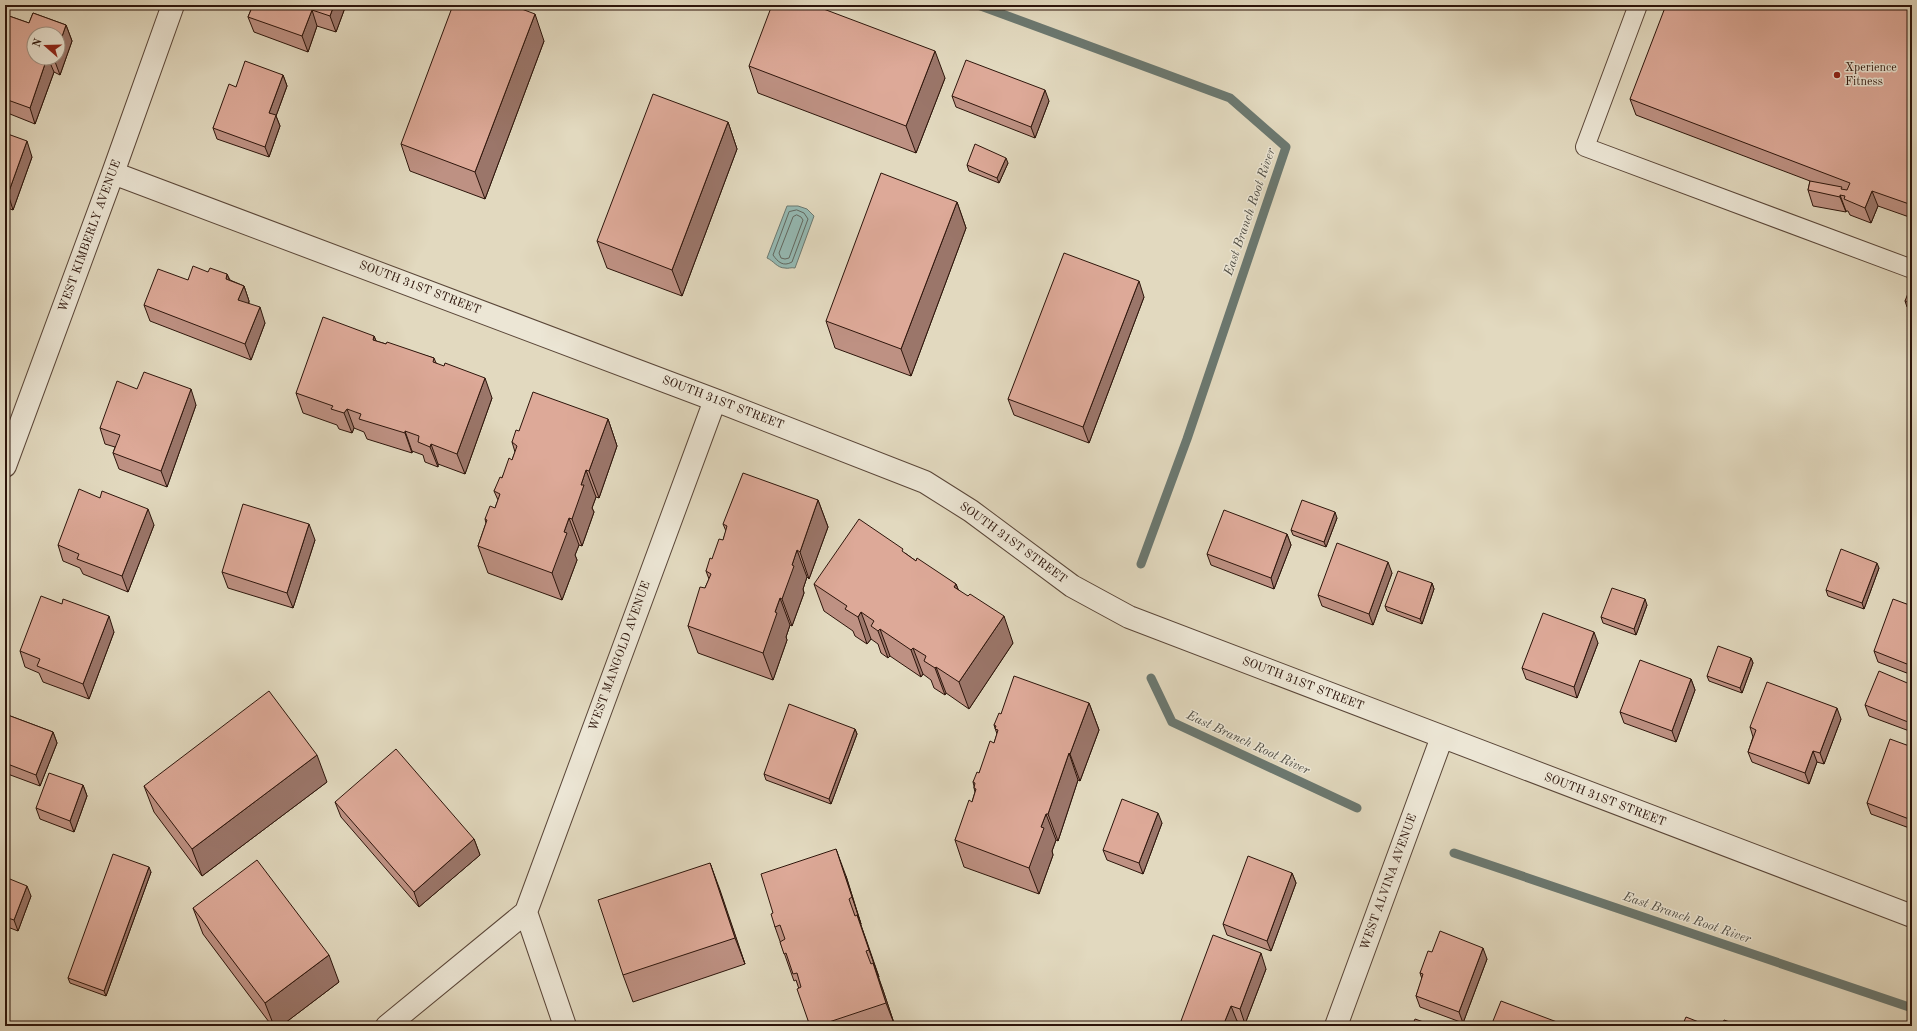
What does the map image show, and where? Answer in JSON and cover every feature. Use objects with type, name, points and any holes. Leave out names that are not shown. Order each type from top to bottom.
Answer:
[{"type":"street","name":"WEST KIMBERLY AVENUE","points":[[5,466],[173,5]]},
{"type":"street","name":"SOUTH 31ST STREET","points":[[113,173],[715,400],[925,482],[971,511],[1072,586],[1129,617],[1912,916]]},
{"type":"street","name":"WEST MANGOLD AVENUE","points":[[526,912],[715,400]]},
{"type":"street","name":"WEST ALVINA AVENUE","points":[[1336,1026],[1442,737]]},
{"type":"street","points":[[387,1026],[526,912],[564,1026]]},
{"type":"lane","points":[[1638,5],[1585,147],[1912,269]]},
{"type":"water","points":[[787,206],[798,206],[807,209],[814,216],[795,268],[780,267],[767,258]]},
{"type":"building","points":[[253,5],[334,5],[330,16],[312,10],[302,36],[248,17]]},
{"type":"building","points":[[453,5],[511,5],[535,14],[475,172],[401,144]]},
{"type":"building","points":[[772,5],[813,5],[935,51],[906,126],[749,66]]},
{"type":"building","points":[[1666,5],[1912,5],[1912,205],[1872,191],[1865,208],[1844,199],[1845,196],[1840,195],[1840,197],[1808,190],[1810,181],[1842,187],[1841,189],[1847,190],[1850,183],[1630,99]]},
{"type":"building","points":[[33,13],[66,25],[26,26],[26,66],[44,66],[30,108],[5,99],[5,26],[9,16],[29,23]]},
{"type":"building","points":[[966,60],[1045,90],[1031,127],[952,96]]},
{"type":"building","points":[[245,61],[283,75],[269,113],[276,115],[265,147],[213,128],[229,84],[236,87]]},
{"type":"building","points":[[653,94],[728,122],[672,270],[597,241]]},
{"type":"building","points":[[5,133],[27,141],[8,194],[5,193]]},
{"type":"building","points":[[975,144],[1006,158],[997,178],[967,165]]},
{"type":"building","points":[[881,173],[957,202],[901,349],[826,321]]},
{"type":"building","points":[[1064,253],[1139,281],[1083,427],[1008,399]]},
{"type":"building","points":[[193,266],[208,272],[210,268],[227,274],[226,279],[244,286],[238,300],[260,307],[245,344],[144,305],[158,269],[188,280]]},
{"type":"building","points":[[1909,291],[1912,292],[1912,304],[1905,301]]},
{"type":"building","points":[[323,317],[374,336],[373,340],[386,344],[387,342],[434,358],[433,362],[444,366],[445,363],[485,378],[457,454],[431,444],[430,447],[418,442],[419,436],[405,431],[405,433],[359,419],[361,414],[347,409],[344,413],[331,409],[333,406],[296,393]]},
{"type":"building","points":[[144,372],[191,389],[161,471],[113,453],[120,435],[100,428],[117,381],[137,389]]},
{"type":"building","points":[[533,392],[608,419],[589,471],[586,470],[581,485],[584,485],[572,519],[569,518],[564,532],[567,533],[552,573],[478,546],[490,506],[495,508],[500,494],[494,491],[500,477],[502,478],[509,458],[512,460],[517,446],[512,442],[516,430],[519,431]]},
{"type":"building","points":[[743,473],[818,500],[800,552],[797,550],[792,565],[794,566],[782,599],[780,598],[775,612],[777,613],[763,653],[688,626],[700,587],[705,588],[711,574],[706,571],[710,558],[712,559],[719,539],[723,540],[727,526],[723,524]]},
{"type":"building","points":[[79,489],[100,498],[102,491],[148,509],[122,576],[77,559],[79,554],[58,545]]},
{"type":"building","points":[[1302,500],[1335,512],[1324,542],[1291,530]]},
{"type":"building","points":[[243,504],[309,524],[287,593],[222,572]]},
{"type":"building","points":[[1224,510],[1287,534],[1271,578],[1207,554]]},
{"type":"building","points":[[859,519],[903,549],[902,551],[916,561],[917,558],[956,584],[954,587],[968,596],[970,594],[1004,616],[959,682],[924,661],[926,656],[913,648],[911,650],[880,629],[878,631],[871,626],[874,621],[861,612],[858,617],[845,609],[847,606],[814,584]]},
{"type":"building","points":[[1337,543],[1388,562],[1369,614],[1318,595]]},
{"type":"building","points":[[1841,549],[1877,563],[1862,603],[1826,590]]},
{"type":"building","points":[[1398,571],[1432,583],[1420,619],[1385,606]]},
{"type":"building","points":[[1612,588],[1645,599],[1634,629],[1601,617]]},
{"type":"building","points":[[41,596],[62,604],[63,599],[109,616],[83,684],[37,666],[40,659],[20,651]]},
{"type":"building","points":[[1893,599],[1912,606],[1912,666],[1874,651]]},
{"type":"building","points":[[1543,613],[1594,632],[1574,687],[1522,668]]},
{"type":"building","points":[[1718,646],[1751,658],[1740,688],[1707,676]]},
{"type":"building","points":[[1640,660],[1691,679],[1672,731],[1620,712]]},
{"type":"building","points":[[1879,671],[1912,685],[1912,711],[1908,722],[1865,705]]},
{"type":"building","points":[[1014,676],[1089,703],[1070,754],[1069,753],[1048,814],[1046,814],[1041,827],[1044,828],[1029,868],[955,840],[969,800],[972,802],[976,789],[974,788],[975,783],[973,782],[977,772],[979,773],[990,741],[994,743],[998,730],[995,729],[996,726],[994,725],[999,713],[1001,714]]},
{"type":"building","points":[[1767,682],[1837,708],[1820,753],[1813,751],[1805,773],[1748,752],[1756,730],[1750,727]]},
{"type":"building","points":[[269,691],[317,755],[192,849],[144,786]]},
{"type":"building","points":[[789,704],[855,729],[829,799],[764,774]]},
{"type":"building","points":[[5,714],[53,732],[36,775],[5,763]]},
{"type":"building","points":[[1890,739],[1912,747],[1912,811],[1909,819],[1867,803]]},
{"type":"building","points":[[396,749],[474,839],[414,892],[335,802]]},
{"type":"building","points":[[49,773],[83,785],[70,821],[36,808]]},
{"type":"building","points":[[1122,799],[1158,813],[1139,863],[1103,850]]},
{"type":"building","points":[[836,849],[852,897],[849,899],[855,916],[857,915],[869,950],[866,951],[871,964],[873,963],[886,1003],[817,1026],[810,1026],[797,989],[801,987],[797,973],[793,974],[786,953],[784,954],[780,942],[785,939],[780,925],[775,927],[771,914],[773,913],[761,874]]},
{"type":"building","points":[[113,854],[149,867],[104,991],[68,978]]},
{"type":"building","points":[[1248,856],[1292,873],[1267,941],[1223,924]]},
{"type":"building","points":[[257,860],[329,955],[265,1003],[193,908]]},
{"type":"building","points":[[710,863],[735,938],[623,975],[598,900]]},
{"type":"building","points":[[5,877],[27,886],[14,920],[5,917]]},
{"type":"building","points":[[1440,931],[1483,948],[1459,1012],[1416,996],[1423,974],[1420,973],[1428,951],[1432,952]]},
{"type":"building","points":[[1213,935],[1261,953],[1240,1009],[1231,1006],[1223,1026],[1195,1026],[1181,1021]]},
{"type":"building","points":[[1501,1001],[1557,1022],[1555,1026],[1491,1026]]},
{"type":"building","points":[[1686,1017],[1709,1026],[1682,1026]]},
{"type":"building","points":[[1415,1019],[1435,1026],[1412,1026]]},
{"type":"building","points":[[1724,1020],[1741,1026],[1722,1026]]},
{"type":"waterway","name":"East Branch Root River","points":[[978,5],[1230,98],[1286,147],[1187,439],[1141,564]]},
{"type":"waterway","name":"East Branch Root River","points":[[1151,678],[1172,722],[1357,808]]},
{"type":"waterway","name":"East Branch Root River","points":[[1454,853],[1912,1008]]},
{"type":"place","name":"Xperience Fitness","points":[[1837,75]]}]
